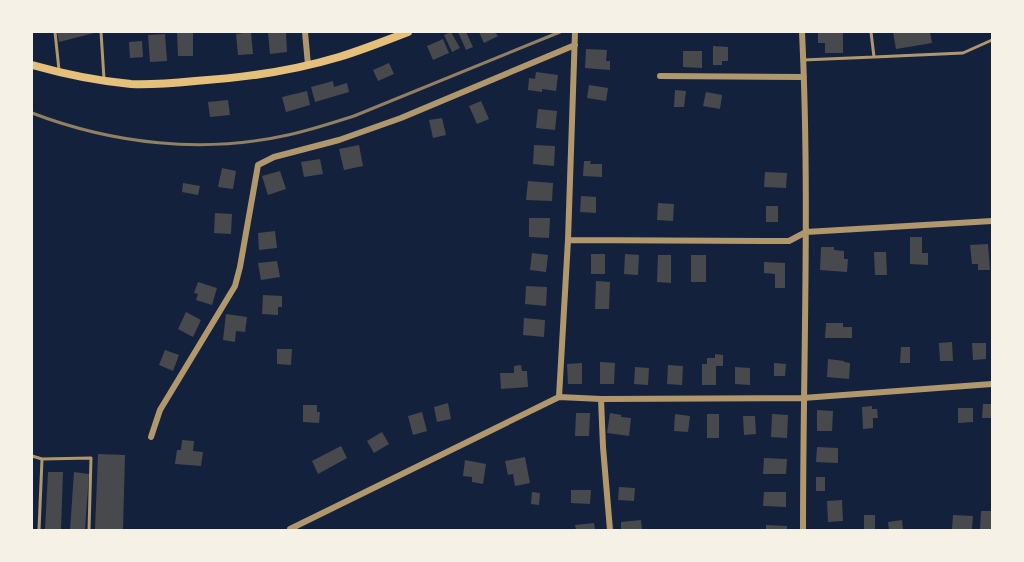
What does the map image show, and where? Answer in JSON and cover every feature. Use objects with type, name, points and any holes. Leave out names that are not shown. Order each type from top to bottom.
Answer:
[{"type":"main road","points":[[32,65],[105,81],[166,84],[258,74],[308,65],[408,32]]},
{"type":"street","points":[[304,32],[308,65]]},
{"type":"street","points":[[559,397],[568,240],[575,32]]},
{"type":"street","points":[[802,32],[806,232],[803,531]]},
{"type":"street","points":[[151,437],[160,410],[235,286],[258,165],[274,157],[339,140],[401,118],[575,45]]},
{"type":"street","points":[[660,76],[804,77]]},
{"type":"street","points":[[568,240],[789,241],[806,232],[993,221]]},
{"type":"street","points":[[290,529],[559,397],[601,399],[803,398],[993,384]]},
{"type":"street","points":[[601,399],[610,531]]},
{"type":"lane","points":[[55,32],[59,72]]},
{"type":"lane","points":[[102,32],[105,81]]},
{"type":"lane","points":[[871,32],[874,57]]},
{"type":"lane","points":[[803,60],[963,53],[993,40]]},
{"type":"lane","points":[[32,456],[42,459],[91,458],[89,531]]},
{"type":"lane","points":[[39,531],[42,459]]},
{"type":"building","points":[[57,32],[98,32],[59,42]]},
{"type":"building","points":[[177,32],[193,32],[193,56],[178,56]]},
{"type":"building","points":[[251,32],[253,54],[238,55],[236,34]]},
{"type":"building","points":[[268,32],[286,32],[287,52],[270,54]]},
{"type":"building","points":[[451,32],[460,48],[452,52],[444,35]]},
{"type":"building","points":[[458,32],[466,32],[473,47],[466,50]]},
{"type":"building","points":[[479,32],[495,32],[498,36],[484,43]]},
{"type":"building","points":[[818,32],[843,32],[843,53],[825,53],[825,43],[818,43]]},
{"type":"building","points":[[893,32],[930,32],[932,43],[896,49]]},
{"type":"building","points":[[165,34],[167,61],[150,62],[148,35]]},
{"type":"building","points":[[443,39],[449,53],[433,60],[427,46]]},
{"type":"building","points":[[142,41],[143,57],[130,58],[129,42]]},
{"type":"building","points":[[713,46],[728,47],[728,61],[722,61],[722,65],[713,65]]},
{"type":"building","points":[[586,49],[607,50],[606,61],[610,61],[610,70],[585,68]]},
{"type":"building","points":[[683,51],[702,51],[702,68],[683,67]]},
{"type":"building","points":[[389,63],[394,74],[378,81],[373,70]]},
{"type":"building","points":[[536,72],[558,75],[556,91],[528,90],[529,78],[535,79]]},
{"type":"building","points":[[333,81],[334,87],[347,83],[349,92],[315,102],[311,87]]},
{"type":"building","points":[[589,85],[608,88],[606,101],[587,98]]},
{"type":"building","points":[[675,90],[686,91],[684,107],[674,107]]},
{"type":"building","points":[[307,91],[310,105],[286,112],[282,97]]},
{"type":"building","points":[[706,92],[722,95],[720,109],[703,106]]},
{"type":"building","points":[[228,100],[230,115],[210,117],[208,102]]},
{"type":"building","points":[[481,101],[489,119],[477,124],[469,106]]},
{"type":"building","points":[[538,109],[557,111],[555,130],[536,128]]},
{"type":"building","points":[[442,118],[446,135],[433,138],[429,120]]},
{"type":"building","points":[[359,145],[363,166],[344,170],[339,149]]},
{"type":"building","points":[[534,145],[555,146],[554,166],[533,164]]},
{"type":"building","points":[[320,159],[323,174],[304,177],[301,162]]},
{"type":"building","points":[[584,161],[591,161],[590,164],[602,164],[602,177],[583,176]]},
{"type":"building","points":[[222,168],[236,171],[233,189],[218,187]]},
{"type":"building","points":[[280,171],[286,189],[268,195],[262,176]]},
{"type":"building","points":[[765,172],[787,173],[786,188],[764,187]]},
{"type":"building","points":[[528,181],[553,183],[552,201],[526,200]]},
{"type":"building","points":[[183,183],[200,186],[198,195],[182,192]]},
{"type":"building","points":[[581,196],[596,197],[596,213],[580,212]]},
{"type":"building","points":[[658,203],[674,204],[673,221],[657,220]]},
{"type":"building","points":[[766,206],[778,206],[778,222],[766,222]]},
{"type":"building","points":[[215,213],[232,214],[231,234],[214,233]]},
{"type":"building","points":[[529,218],[550,218],[549,238],[529,237]]},
{"type":"building","points":[[275,231],[277,248],[259,250],[258,233]]},
{"type":"building","points":[[910,237],[922,237],[922,253],[928,253],[928,265],[910,264]]},
{"type":"building","points":[[988,244],[990,270],[978,270],[978,264],[972,264],[970,245]]},
{"type":"building","points":[[821,247],[834,247],[834,250],[844,251],[844,259],[848,259],[847,272],[820,270]]},
{"type":"building","points":[[874,252],[886,252],[887,275],[875,275]]},
{"type":"building","points":[[532,253],[548,255],[546,272],[530,270]]},
{"type":"building","points":[[591,254],[605,254],[605,274],[591,274]]},
{"type":"building","points":[[625,254],[639,255],[638,275],[624,274]]},
{"type":"building","points":[[658,255],[671,255],[671,283],[657,282]]},
{"type":"building","points":[[691,255],[706,255],[706,282],[691,282]]},
{"type":"building","points":[[277,261],[280,277],[261,280],[258,263]]},
{"type":"building","points":[[764,262],[785,263],[785,288],[775,288],[775,274],[764,273]]},
{"type":"building","points":[[596,281],[610,282],[609,309],[595,309]]},
{"type":"building","points":[[198,282],[217,288],[212,305],[196,300],[198,294],[194,293]]},
{"type":"building","points":[[526,286],[547,287],[546,306],[525,304]]},
{"type":"building","points":[[263,295],[282,296],[282,307],[278,307],[278,315],[262,314]]},
{"type":"building","points":[[186,312],[201,320],[193,337],[178,329]]},
{"type":"building","points":[[226,314],[247,317],[245,332],[236,331],[235,342],[223,340]]},
{"type":"building","points":[[524,318],[545,320],[544,337],[523,335]]},
{"type":"building","points":[[826,323],[843,323],[843,327],[852,327],[852,338],[825,338]]},
{"type":"building","points":[[952,342],[953,361],[940,361],[939,343]]},
{"type":"building","points":[[972,343],[986,343],[986,359],[973,360]]},
{"type":"building","points":[[901,347],[910,347],[910,363],[900,363]]},
{"type":"building","points":[[277,349],[292,349],[291,365],[277,364]]},
{"type":"building","points":[[165,350],[179,355],[173,371],[159,365]]},
{"type":"building","points":[[715,354],[723,355],[723,366],[716,366],[716,385],[702,385],[702,364],[707,364],[707,358],[715,358]]},
{"type":"building","points":[[828,359],[850,363],[849,379],[827,377]]},
{"type":"building","points":[[600,362],[615,363],[614,384],[600,384]]},
{"type":"building","points":[[582,363],[582,384],[568,384],[567,364]]},
{"type":"building","points":[[774,363],[786,364],[785,376],[774,376]]},
{"type":"building","points":[[521,365],[522,371],[527,371],[528,387],[501,389],[500,373],[514,373],[514,366]]},
{"type":"building","points":[[668,365],[683,366],[682,385],[667,384]]},
{"type":"building","points":[[635,367],[649,368],[648,385],[634,384]]},
{"type":"building","points":[[735,367],[750,368],[750,385],[735,384]]},
{"type":"building","points":[[448,403],[451,419],[437,422],[434,407]]},
{"type":"building","points":[[983,404],[992,404],[992,418],[982,418]]},
{"type":"building","points":[[303,405],[317,405],[317,412],[320,412],[319,423],[303,422]]},
{"type":"building","points":[[872,406],[872,409],[877,409],[878,418],[873,418],[873,428],[863,429],[862,407]]},
{"type":"building","points":[[958,408],[973,408],[973,422],[958,423]]},
{"type":"building","points":[[817,410],[833,411],[832,431],[817,431]]},
{"type":"building","points":[[422,412],[427,431],[413,435],[408,416]]},
{"type":"building","points":[[576,413],[590,413],[589,436],[575,436]]},
{"type":"building","points":[[610,413],[631,418],[629,436],[607,433]]},
{"type":"building","points":[[675,414],[690,416],[688,432],[674,431]]},
{"type":"building","points":[[707,414],[719,414],[719,438],[707,438]]},
{"type":"building","points":[[772,414],[788,415],[787,438],[771,437]]},
{"type":"building","points":[[743,416],[755,416],[756,434],[744,435]]},
{"type":"building","points":[[382,432],[389,444],[374,453],[367,441]]},
{"type":"building","points":[[182,440],[194,441],[193,451],[203,452],[201,466],[175,464],[177,450],[181,450]]},
{"type":"building","points":[[341,446],[347,458],[318,474],[312,461]]},
{"type":"building","points":[[817,447],[838,448],[838,463],[816,462]]},
{"type":"building","points":[[98,454],[125,455],[123,530],[95,530]]},
{"type":"building","points":[[525,457],[530,483],[515,486],[513,474],[508,475],[505,461]]},
{"type":"building","points":[[764,458],[787,459],[786,474],[763,474]]},
{"type":"building","points":[[465,460],[486,464],[483,484],[472,482],[472,477],[463,476]]},
{"type":"building","points":[[48,472],[63,472],[61,530],[45,530]]},
{"type":"building","points":[[74,472],[89,474],[85,530],[70,530]]},
{"type":"building","points":[[816,477],[825,477],[825,491],[816,491]]},
{"type":"building","points":[[619,487],[635,488],[634,501],[618,500]]},
{"type":"building","points":[[571,490],[591,490],[590,504],[571,503]]},
{"type":"building","points":[[532,492],[540,493],[539,505],[531,504]]},
{"type":"building","points":[[764,492],[786,492],[786,507],[763,506]]},
{"type":"building","points":[[842,500],[843,521],[828,522],[827,501]]},
{"type":"building","points":[[981,511],[992,511],[992,529],[980,529]]},
{"type":"building","points":[[864,515],[875,515],[875,530],[864,530]]},
{"type":"building","points":[[953,515],[973,516],[972,529],[952,529]]},
{"type":"building","points":[[641,520],[642,530],[621,530],[621,522]]},
{"type":"building","points":[[902,520],[903,530],[889,530],[888,522]]},
{"type":"building","points":[[594,523],[595,530],[576,530],[575,525]]},
{"type":"building","points":[[766,525],[787,526],[787,530],[766,530]]},
{"type":"railway","points":[[32,113],[63,124],[126,139],[191,145],[256,141],[297,133],[354,116],[560,32]]}]
